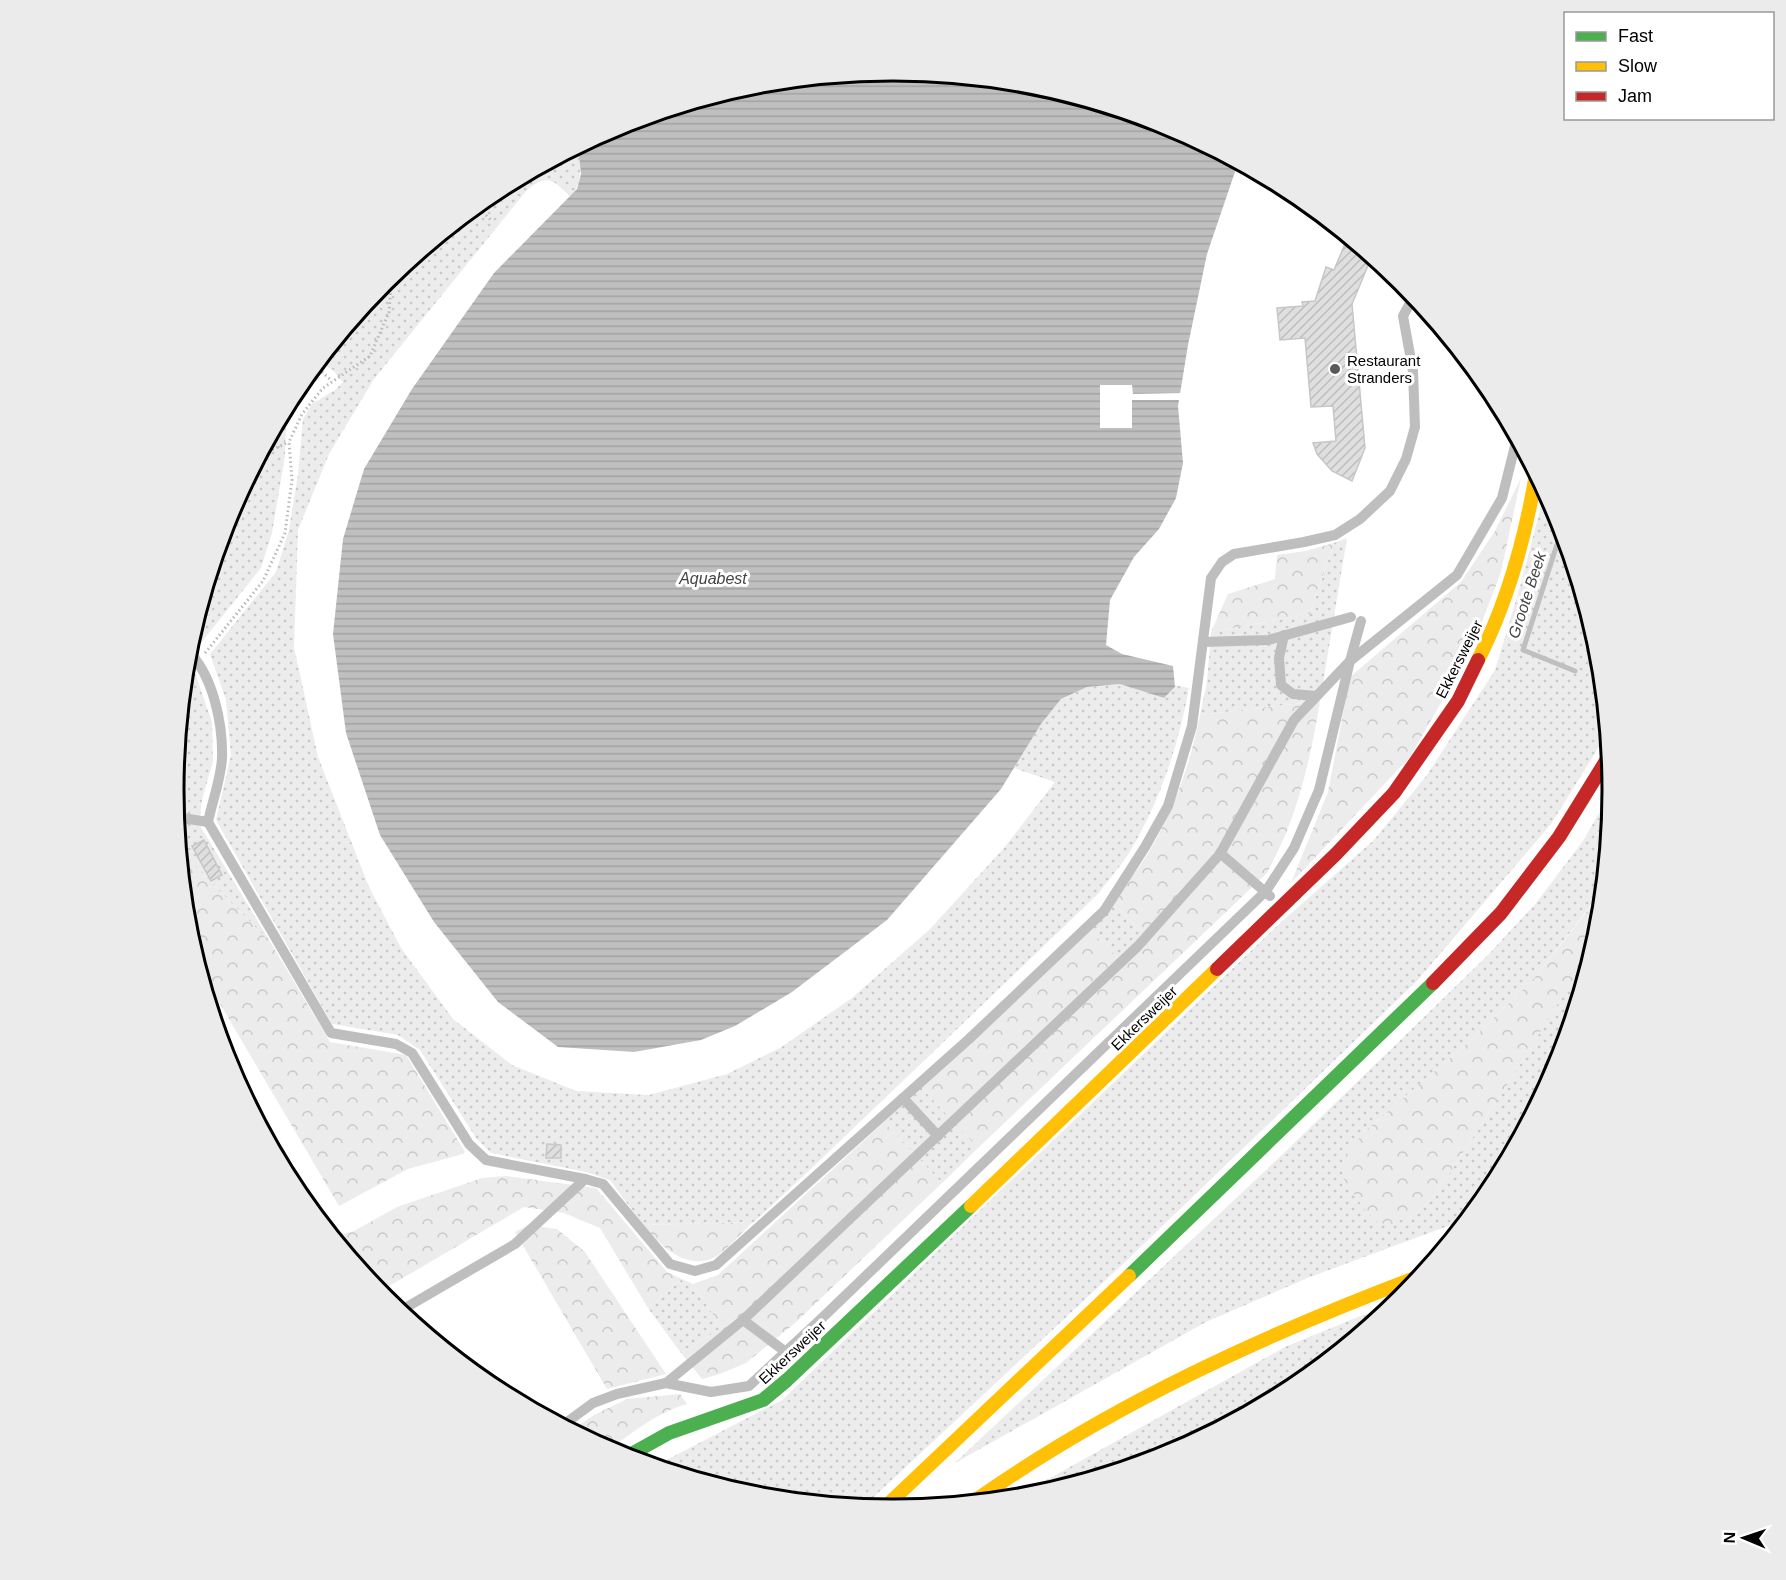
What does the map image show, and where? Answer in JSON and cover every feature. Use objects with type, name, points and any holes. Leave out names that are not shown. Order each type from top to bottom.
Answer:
[{"type":"main road","name":"Ekkersweijer","points":[[637,1451],[669,1433],[763,1400],[800,1368],[1070,1113],[1336,854],[1394,793],[1458,701],[1492,633],[1527,527],[1534,487]]},
{"type":"main road","points":[[894,1499],[1157,1249],[1427,989],[1493,922],[1559,837],[1601,769]]},
{"type":"main road","points":[[988,1493],[1105,1419],[1191,1374],[1352,1301],[1402,1283]]},
{"type":"lane","points":[[197,659],[217,708],[222,759],[208,822],[331,1033],[396,1044],[412,1053],[469,1144],[486,1160],[603,1184],[670,1264],[695,1271],[716,1265],[969,1039],[1104,911],[1168,806],[1192,726],[1211,578],[1222,562],[1234,554],[1335,535],[1360,519],[1390,491],[1406,459],[1415,427],[1413,371],[1403,316],[1409,305]]},
{"type":"lane","points":[[666,1383],[743,1320],[1138,946],[1220,853],[1294,720],[1350,661],[1457,575],[1502,498],[1514,449]]},
{"type":"lane","points":[[569,1421],[594,1403],[617,1394],[666,1383],[711,1392],[749,1386],[1266,891],[1294,848],[1319,790],[1350,661],[1356,619],[1268,640],[1203,642]]},
{"type":"lane","points":[[1284,636],[1279,658],[1281,685],[1293,694],[1316,696]]},
{"type":"lane","points":[[185,818],[208,822]]},
{"type":"lane","points":[[1220,853],[1266,891],[1280,909]]},
{"type":"lane","points":[[903,1098],[938,1136]]},
{"type":"lane","points":[[408,1306],[515,1245],[585,1179]]},
{"type":"lane","points":[[743,1320],[787,1352],[800,1368]]},
{"type":"path","points":[[483,212],[491,219]]},
{"type":"path","points":[[199,661],[263,581],[285,533],[292,480],[289,442],[302,414],[323,388],[370,356],[389,312],[391,290]]},
{"type":"path","points":[[321,371],[332,381]]},
{"type":"path","points":[[271,450],[289,442]]},
{"type":"green space","points":[[579,154],[578,185],[571,197],[555,183],[545,180],[527,190],[374,379],[329,454],[298,530],[294,647],[318,757],[369,887],[401,948],[453,1019],[512,1065],[576,1091],[649,1095],[727,1074],[780,1048],[852,998],[930,929],[1004,848],[1055,782],[1014,768],[1041,724],[1061,699],[1087,687],[1120,684],[1164,698],[1175,688],[1174,685],[1189,688],[1175,747],[1146,823],[1132,848],[1098,894],[754,1222],[643,1225],[610,1180],[586,1172],[491,1153],[476,1138],[420,1050],[398,1035],[332,1024],[216,820],[231,755],[226,700],[210,654],[276,572],[289,530],[298,474],[303,419],[312,404],[335,390],[343,382],[333,370],[325,366],[331,358],[360,323],[426,257],[499,200]]},
{"type":"green space","points":[[286,424],[285,456],[272,533],[261,568],[200,644],[208,606],[238,519],[257,476]]},
{"type":"green space","points":[[1521,478],[1501,572],[1471,651],[1409,758],[1291,883],[1328,792],[1350,677],[1461,582],[1495,531]]},
{"type":"green space","points":[[1542,504],[1578,606],[1596,697],[1600,744],[1551,824],[1417,981],[1123,1264],[873,1498],[800,1493],[755,1485],[709,1475],[665,1461],[782,1400],[1279,924],[1374,840],[1427,775],[1495,670]]},
{"type":"green space","points":[[1347,538],[1320,701],[1200,715],[1207,682],[1211,632],[1310,614],[1334,543]]},
{"type":"green space","points":[[1334,543],[1310,614],[1211,632],[1228,594],[1275,579],[1277,555],[1306,551]]},
{"type":"green space","points":[[195,672],[212,722],[213,761],[202,800],[199,824],[271,943],[188,859],[184,790],[190,697]]},
{"type":"green space","points":[[1320,701],[1311,751],[1298,800],[1287,831],[1267,873],[978,1148],[921,1087],[1087,927],[1122,962],[1147,935],[1111,903],[1146,857],[1167,818],[1187,768],[1200,715]]},
{"type":"green space","points":[[1601,809],[1592,903],[1532,981],[1471,1040],[1364,1132],[1416,1213],[1434,1197],[1579,969],[1564,1018],[1529,1104],[1483,1184],[1453,1224],[1310,1277],[1206,1322],[955,1463],[1287,1150],[1488,955],[1536,903],[1583,841]]},
{"type":"green space","points":[[188,859],[271,943],[330,1042],[406,1055],[465,1152],[408,1169],[339,1206],[214,994],[198,928]]},
{"type":"green space","points":[[1111,903],[1147,935],[1122,962],[1087,927]]},
{"type":"green space","points":[[1592,905],[1579,970],[1434,1197],[1416,1213],[1392,1224],[1378,1223],[1364,1209],[1343,1178],[1342,1166],[1346,1156],[1364,1132],[1471,1040],[1532,981]]},
{"type":"green space","points":[[921,1087],[978,1148],[942,1183],[884,1122]]},
{"type":"green space","points":[[884,1122],[942,1183],[795,1323],[746,1363],[702,1379],[681,1353],[722,1328],[693,1284],[718,1275]]},
{"type":"green space","points":[[507,1176],[596,1188],[667,1272],[682,1279],[648,1308],[600,1228],[564,1213],[524,1207],[388,1287],[341,1234],[354,1231],[397,1207],[482,1178]]},
{"type":"green space","points":[[753,1222],[729,1246],[715,1257],[705,1261],[684,1259],[675,1254],[657,1241],[644,1225]]},
{"type":"green space","points":[[528,1225],[557,1229],[585,1252],[666,1374],[607,1389],[515,1232]]},
{"type":"green space","points":[[682,1279],[693,1284],[722,1328],[681,1353],[648,1308]]},
{"type":"green space","points":[[1371,1313],[1325,1352],[1287,1380],[1207,1426],[1121,1461],[1077,1475],[1041,1483],[1287,1346]]},
{"type":"green space","points":[[680,1394],[687,1404],[656,1418],[618,1443],[578,1426],[594,1415],[627,1399]]},
{"type":"water","name":"Aquabest","points":[[893,81],[986,87],[1077,105],[1164,135],[1236,169],[1207,254],[1188,345],[1178,406],[1183,463],[1176,498],[1159,529],[1134,557],[1110,600],[1106,645],[1122,654],[1173,666],[1175,687],[1164,698],[1120,684],[1087,687],[1061,699],[1041,724],[1001,789],[887,920],[792,992],[735,1026],[701,1040],[634,1052],[558,1047],[498,1002],[434,922],[380,835],[346,733],[333,634],[343,539],[364,469],[412,389],[494,273],[577,189],[581,174],[579,154],[622,135],[709,105],[800,87]]},
{"type":"pier","points":[[1100,385],[1132,385],[1133,394],[1183,393],[1182,400],[1132,400],[1132,428],[1100,428]]},
{"type":"building","points":[[1345,244],[1368,265],[1352,304],[1365,448],[1352,481],[1332,471],[1317,454],[1313,443],[1336,441],[1333,406],[1311,407],[1305,338],[1280,340],[1277,308],[1303,306],[1302,302],[1315,301],[1326,267],[1334,270]]},
{"type":"building","points":[[204,840],[222,875],[211,881],[192,846]]},
{"type":"building","points":[[547,1144],[561,1145],[561,1158],[546,1158]]},
{"type":"waterway","name":"Groote Beek","points":[[1557,544],[1523,650],[1575,671]]},
{"type":"traffic: fast","points":[[1129,1276],[1433,983]]},
{"type":"traffic: fast","points":[[637,1451],[669,1433],[763,1400],[971,1206]]},
{"type":"traffic: slow","points":[[1478,660],[1507,592],[1527,522],[1534,487]]},
{"type":"traffic: slow","points":[[971,1206],[1217,969]]},
{"type":"traffic: slow","points":[[894,1499],[1129,1276]]},
{"type":"traffic: slow","points":[[987,1493],[1079,1434],[1189,1375],[1246,1348],[1401,1284]]},
{"type":"traffic: jam","points":[[1217,969],[1336,854],[1394,793],[1458,701],[1478,660]]},
{"type":"traffic: jam","points":[[1433,983],[1501,913],[1559,837],[1601,769]]},
{"type":"place","name":"Restaurant Stranders","points":[[1335,369]]}]
